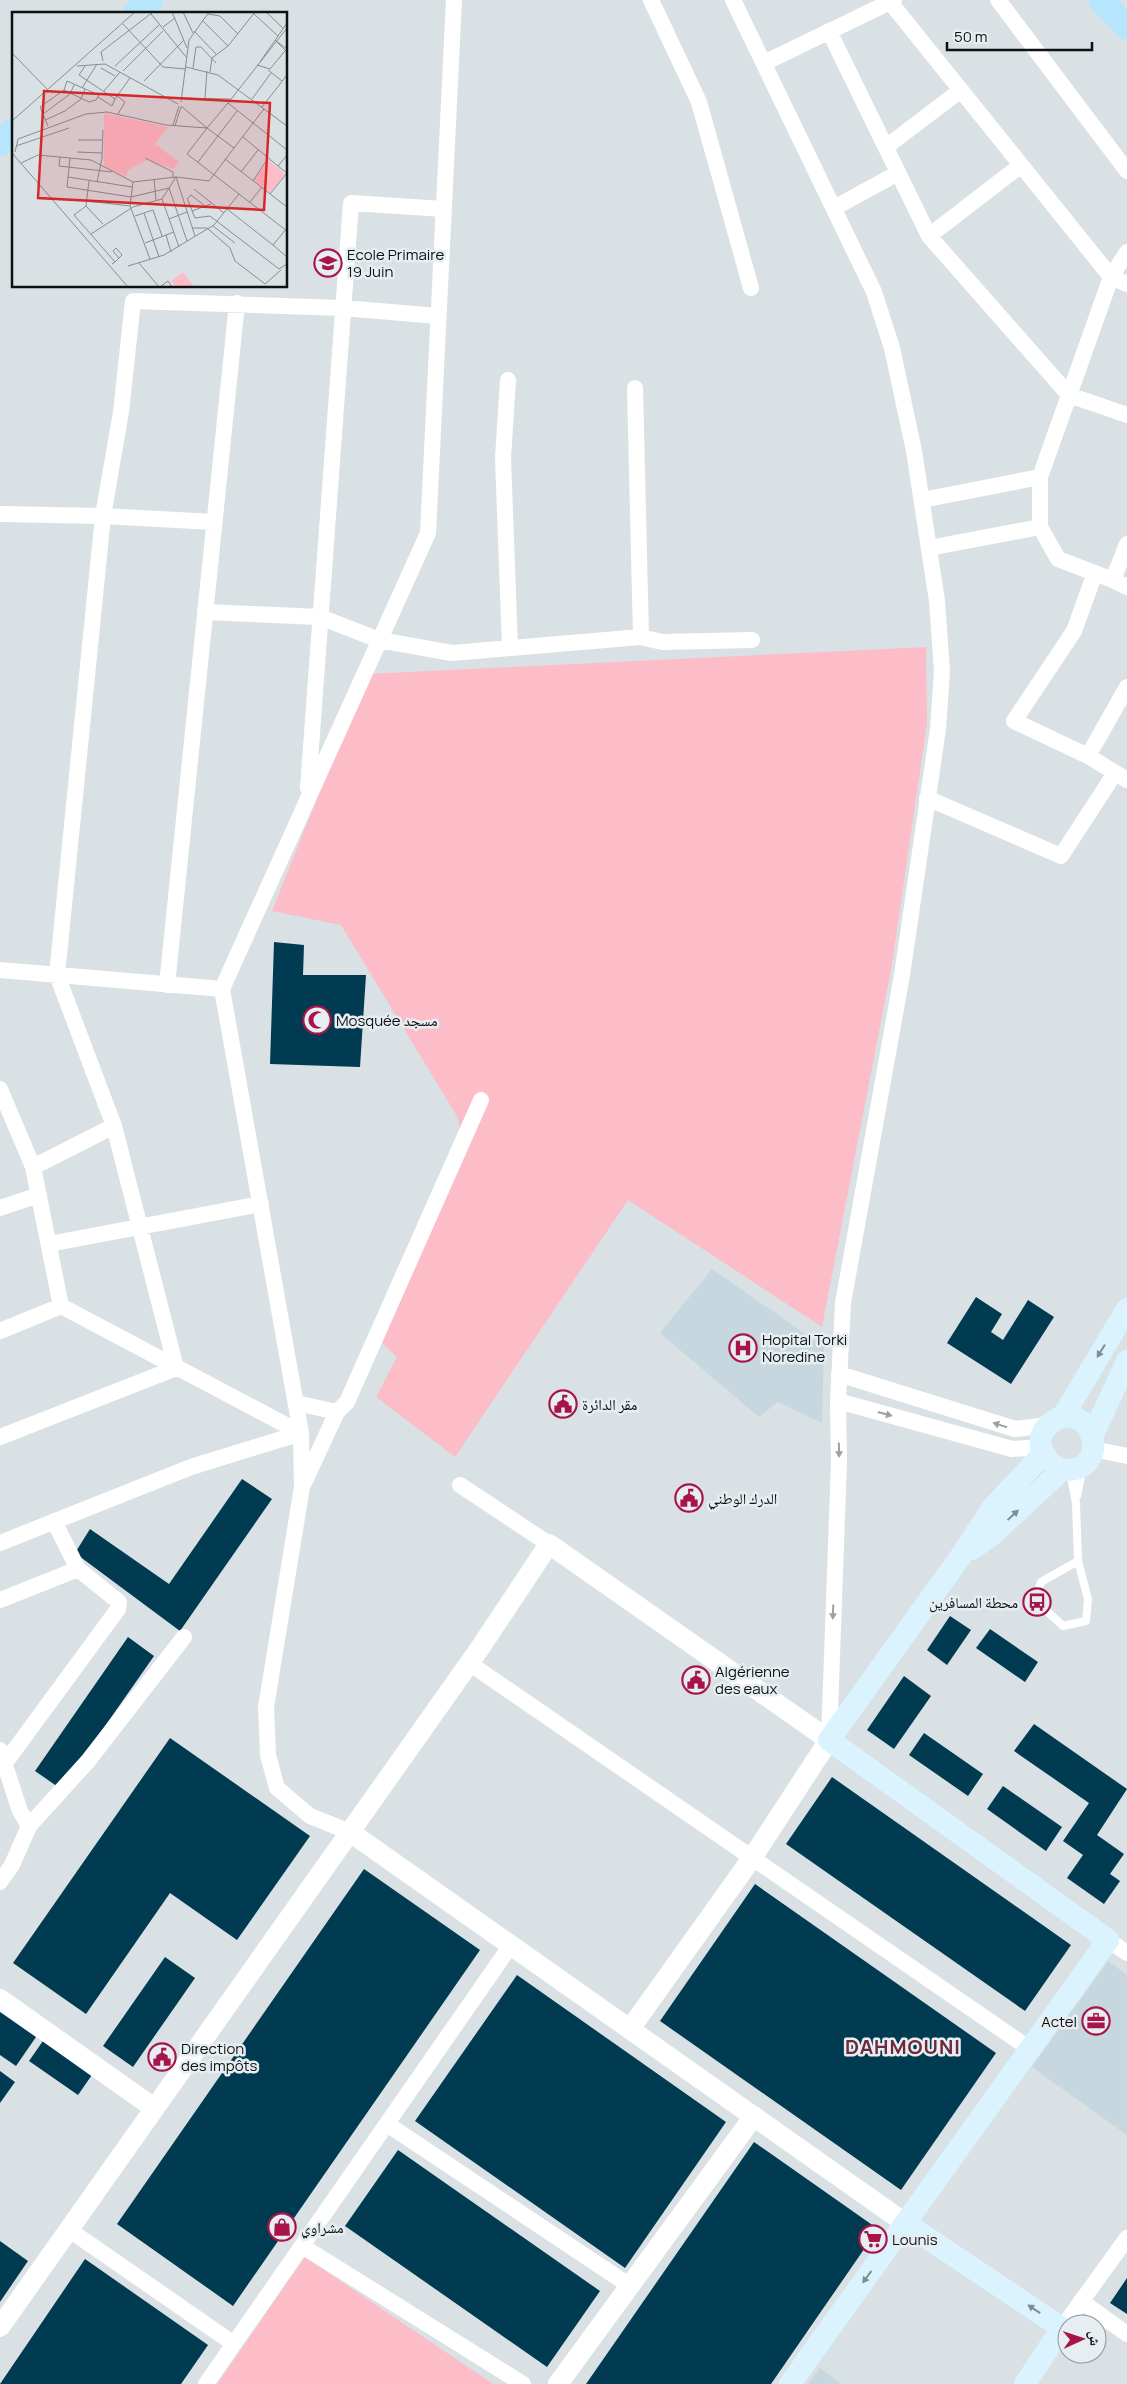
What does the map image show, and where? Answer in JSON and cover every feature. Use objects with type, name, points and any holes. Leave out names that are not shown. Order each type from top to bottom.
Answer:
[{"type":"main road","points":[[138,12],[150,0]]},
{"type":"main road","points":[[1101,0],[1127,27]]},
{"type":"main road","points":[[0,144],[12,132]]},
{"type":"main road","points":[[790,2384],[1108,1940],[829,1740],[961,1556],[993,1507],[1042,1450],[1044,1431],[1055,1421],[1127,1309]]},
{"type":"main road","points":[[961,1556],[993,1534],[1080,1458],[1127,1361]]},
{"type":"main road","points":[[1055,1421],[1077,1419],[1084,1423],[1080,1458]]},
{"type":"main road","points":[[1042,1450],[1051,1464],[1080,1458]]},
{"type":"main road","points":[[905,2223],[1057,2325]]},
{"type":"main road","points":[[1025,2384],[1057,2336]]},
{"type":"street","points":[[454,0],[428,532],[222,990],[301,1433],[302,1487],[266,1707],[268,1755],[278,1788],[310,1816],[350,1832],[905,2223]]},
{"type":"street","points":[[651,0],[699,102],[751,288]]},
{"type":"street","points":[[630,2029],[752,1858],[829,1740],[839,1460],[838,1401],[843,1303],[902,975],[938,729],[942,671],[937,601],[922,500],[914,451],[892,348],[874,292],[733,0]]},
{"type":"street","points":[[998,0],[1127,171]]},
{"type":"street","points":[[764,63],[892,1],[1111,277],[1127,284]]},
{"type":"street","points":[[829,31],[929,236],[1069,394],[1127,415]]},
{"type":"street","points":[[886,147],[962,90]]},
{"type":"street","points":[[929,236],[1021,165]]},
{"type":"street","points":[[834,208],[898,173]]},
{"type":"street","points":[[307,800],[351,203],[444,209]]},
{"type":"street","points":[[1127,252],[1111,277],[1040,477],[1040,527],[1058,559],[1120,584],[1127,544]]},
{"type":"street","points":[[176,1368],[114,1126],[57,975],[103,516],[121,412],[133,301],[343,308],[438,316]]},
{"type":"street","points":[[167,985],[237,303]]},
{"type":"street","points":[[508,380],[503,458],[510,648]]},
{"type":"street","points":[[635,388],[641,637]]},
{"type":"street","points":[[922,500],[1040,477]]},
{"type":"street","points":[[0,514],[103,516],[214,522]]},
{"type":"street","points":[[929,548],[1040,527]]},
{"type":"street","points":[[927,798],[1060,856],[1121,776],[1088,756],[1014,721],[1074,632],[1095,573]]},
{"type":"street","points":[[205,612],[320,617],[379,640],[452,653],[641,637],[662,642],[752,640]]},
{"type":"street","points":[[1088,756],[1127,687]]},
{"type":"street","points":[[0,970],[222,990]]},
{"type":"street","points":[[0,1089],[33,1167],[61,1306]]},
{"type":"street","points":[[302,1487],[337,1412],[347,1402],[481,1100]]},
{"type":"street","points":[[33,1167],[114,1126]]},
{"type":"street","points":[[0,1208],[39,1195]]},
{"type":"street","points":[[49,1244],[261,1204]]},
{"type":"street","points":[[61,1306],[301,1433]]},
{"type":"street","points":[[0,1331],[61,1306]]},
{"type":"street","points":[[0,1437],[176,1368]]},
{"type":"street","points":[[839,1374],[1015,1430],[1055,1421]]},
{"type":"street","points":[[838,1401],[1012,1449],[1042,1450]]},
{"type":"street","points":[[296,1403],[337,1412]]},
{"type":"street","points":[[0,1543],[191,1466],[301,1433]]},
{"type":"street","points":[[1080,1458],[1127,1456]]},
{"type":"street","points":[[460,1485],[549,1544],[829,1740]]},
{"type":"street","points":[[29,1826],[20,1811],[3,1757],[118,1609],[119,1602],[78,1569],[54,1521]]},
{"type":"street","points":[[0,2327],[469,1663],[549,1544]]},
{"type":"street","points":[[0,1600],[78,1569]]},
{"type":"street","points":[[0,1882],[12,1865],[29,1826],[88,1761],[184,1637]]},
{"type":"street","points":[[469,1663],[1030,2048]]},
{"type":"street","points":[[1108,1940],[1127,1953]]},
{"type":"street","points":[[206,2384],[511,1945]]},
{"type":"street","points":[[0,1999],[154,2108]]},
{"type":"street","points":[[558,2384],[754,2116]]},
{"type":"street","points":[[386,2124],[630,2286]]},
{"type":"street","points":[[68,2229],[234,2344]]},
{"type":"street","points":[[1072,2314],[1127,2238]]},
{"type":"street","points":[[302,2246],[523,2384]]},
{"type":"street","points":[[1081,2302],[1127,2334]]},
{"type":"lane","points":[[1078,1561],[1041,1582],[1036,1600],[1063,1626],[1086,1621],[1088,1599],[1078,1561],[1076,1503],[1080,1458]]},
{"type":"lane","points":[[1076,1503],[1080,1458]]},
{"type":"shaded area","points":[[926,647],[927,723],[892,964],[822,1327],[628,1200],[455,1457],[376,1397],[397,1357],[378,1339],[461,1143],[458,1118],[341,925],[272,911],[367,674]]},
{"type":"shaded area","points":[[712,1269],[824,1347],[822,1423],[778,1402],[759,1417],[660,1333]]},
{"type":"shaded area","name":"Actel","points":[[1108,1961],[1127,1975],[1127,2135],[1032,2067]]},
{"type":"shaded area","points":[[305,2257],[493,2384],[217,2384]]},
{"type":"shaded area","points":[[820,2368],[842,2384],[808,2384]]},
{"type":"building","name":"Mosquée مسجد","points":[[274,942],[304,945],[303,975],[366,975],[360,1067],[270,1064]]},
{"type":"building","points":[[976,1297],[1002,1314],[991,1332],[1003,1340],[1028,1300],[1054,1317],[1011,1384],[947,1343]]},
{"type":"building","points":[[242,1479],[272,1499],[180,1631],[75,1553],[90,1529],[169,1584]]},
{"type":"building","points":[[950,1616],[971,1630],[947,1665],[927,1650]]},
{"type":"building","points":[[990,1629],[1038,1662],[1025,1682],[976,1648]]},
{"type":"building","points":[[128,1637],[154,1656],[61,1789],[35,1771]]},
{"type":"building","points":[[904,1676],[931,1696],[894,1749],[867,1730]]},
{"type":"building","points":[[1034,1724],[1127,1789],[1097,1835],[1124,1854],[1110,1874],[1120,1881],[1104,1904],[1067,1878],[1083,1855],[1063,1841],[1089,1803],[1014,1751]]},
{"type":"building","points":[[924,1733],[983,1774],[968,1796],[909,1755]]},
{"type":"building","points":[[170,1738],[310,1836],[237,1940],[170,1893],[86,2014],[13,1963]]},
{"type":"building","points":[[832,1777],[1071,1945],[1025,2011],[786,1844]]},
{"type":"building","points":[[1003,1786],[1062,1827],[1046,1851],[987,1809]]},
{"type":"building","points":[[364,1869],[480,1950],[233,2306],[117,2224]]},
{"type":"building","points":[[755,1884],[996,2053],[901,2190],[660,2021]]},
{"type":"building","points":[[165,1957],[195,1978],[133,2067],[103,2046]]},
{"type":"building","points":[[517,1975],[726,2122],[625,2268],[415,2121]]},
{"type":"building","points":[[0,2012],[36,2037],[16,2066],[0,2055]]},
{"type":"building","points":[[45,2038],[94,2072],[78,2095],[29,2061]]},
{"type":"building","points":[[0,2071],[15,2082],[0,2103]]},
{"type":"building","points":[[754,2142],[878,2229],[771,2384],[586,2384]]},
{"type":"building","points":[[398,2150],[600,2291],[547,2367],[345,2226]]},
{"type":"building","points":[[0,2241],[28,2261],[0,2302]]},
{"type":"building","points":[[85,2259],[208,2345],[181,2384],[0,2384]]},
{"type":"building","points":[[1127,2278],[1127,2314],[1110,2303]]},
{"type":"place","name":"Ecole Primaire 19 Juin","points":[[328,263]]},
{"type":"place","name":"Mosquée مسجد","points":[[317,1020]]},
{"type":"place","name":"Hopital Torki Noredine","points":[[743,1348]]},
{"type":"place","name":"مقر الدائرة","points":[[563,1404]]},
{"type":"place","name":"الدرك الوطني","points":[[689,1498]]},
{"type":"place","name":"محطة المسافرين","points":[[1037,1602]]},
{"type":"place","name":"Algérienne des eaux","points":[[696,1680]]},
{"type":"place","name":"Actel","points":[[1096,2021]]},
{"type":"place","name":"Direction des impôts","points":[[162,2057]]},
{"type":"place","name":"مشراوي","points":[[282,2227]]},
{"type":"place","name":"Lounis","points":[[873,2239]]},
{"type":"district","name":"DAHMOUNI","points":[[903,2046]]}]
